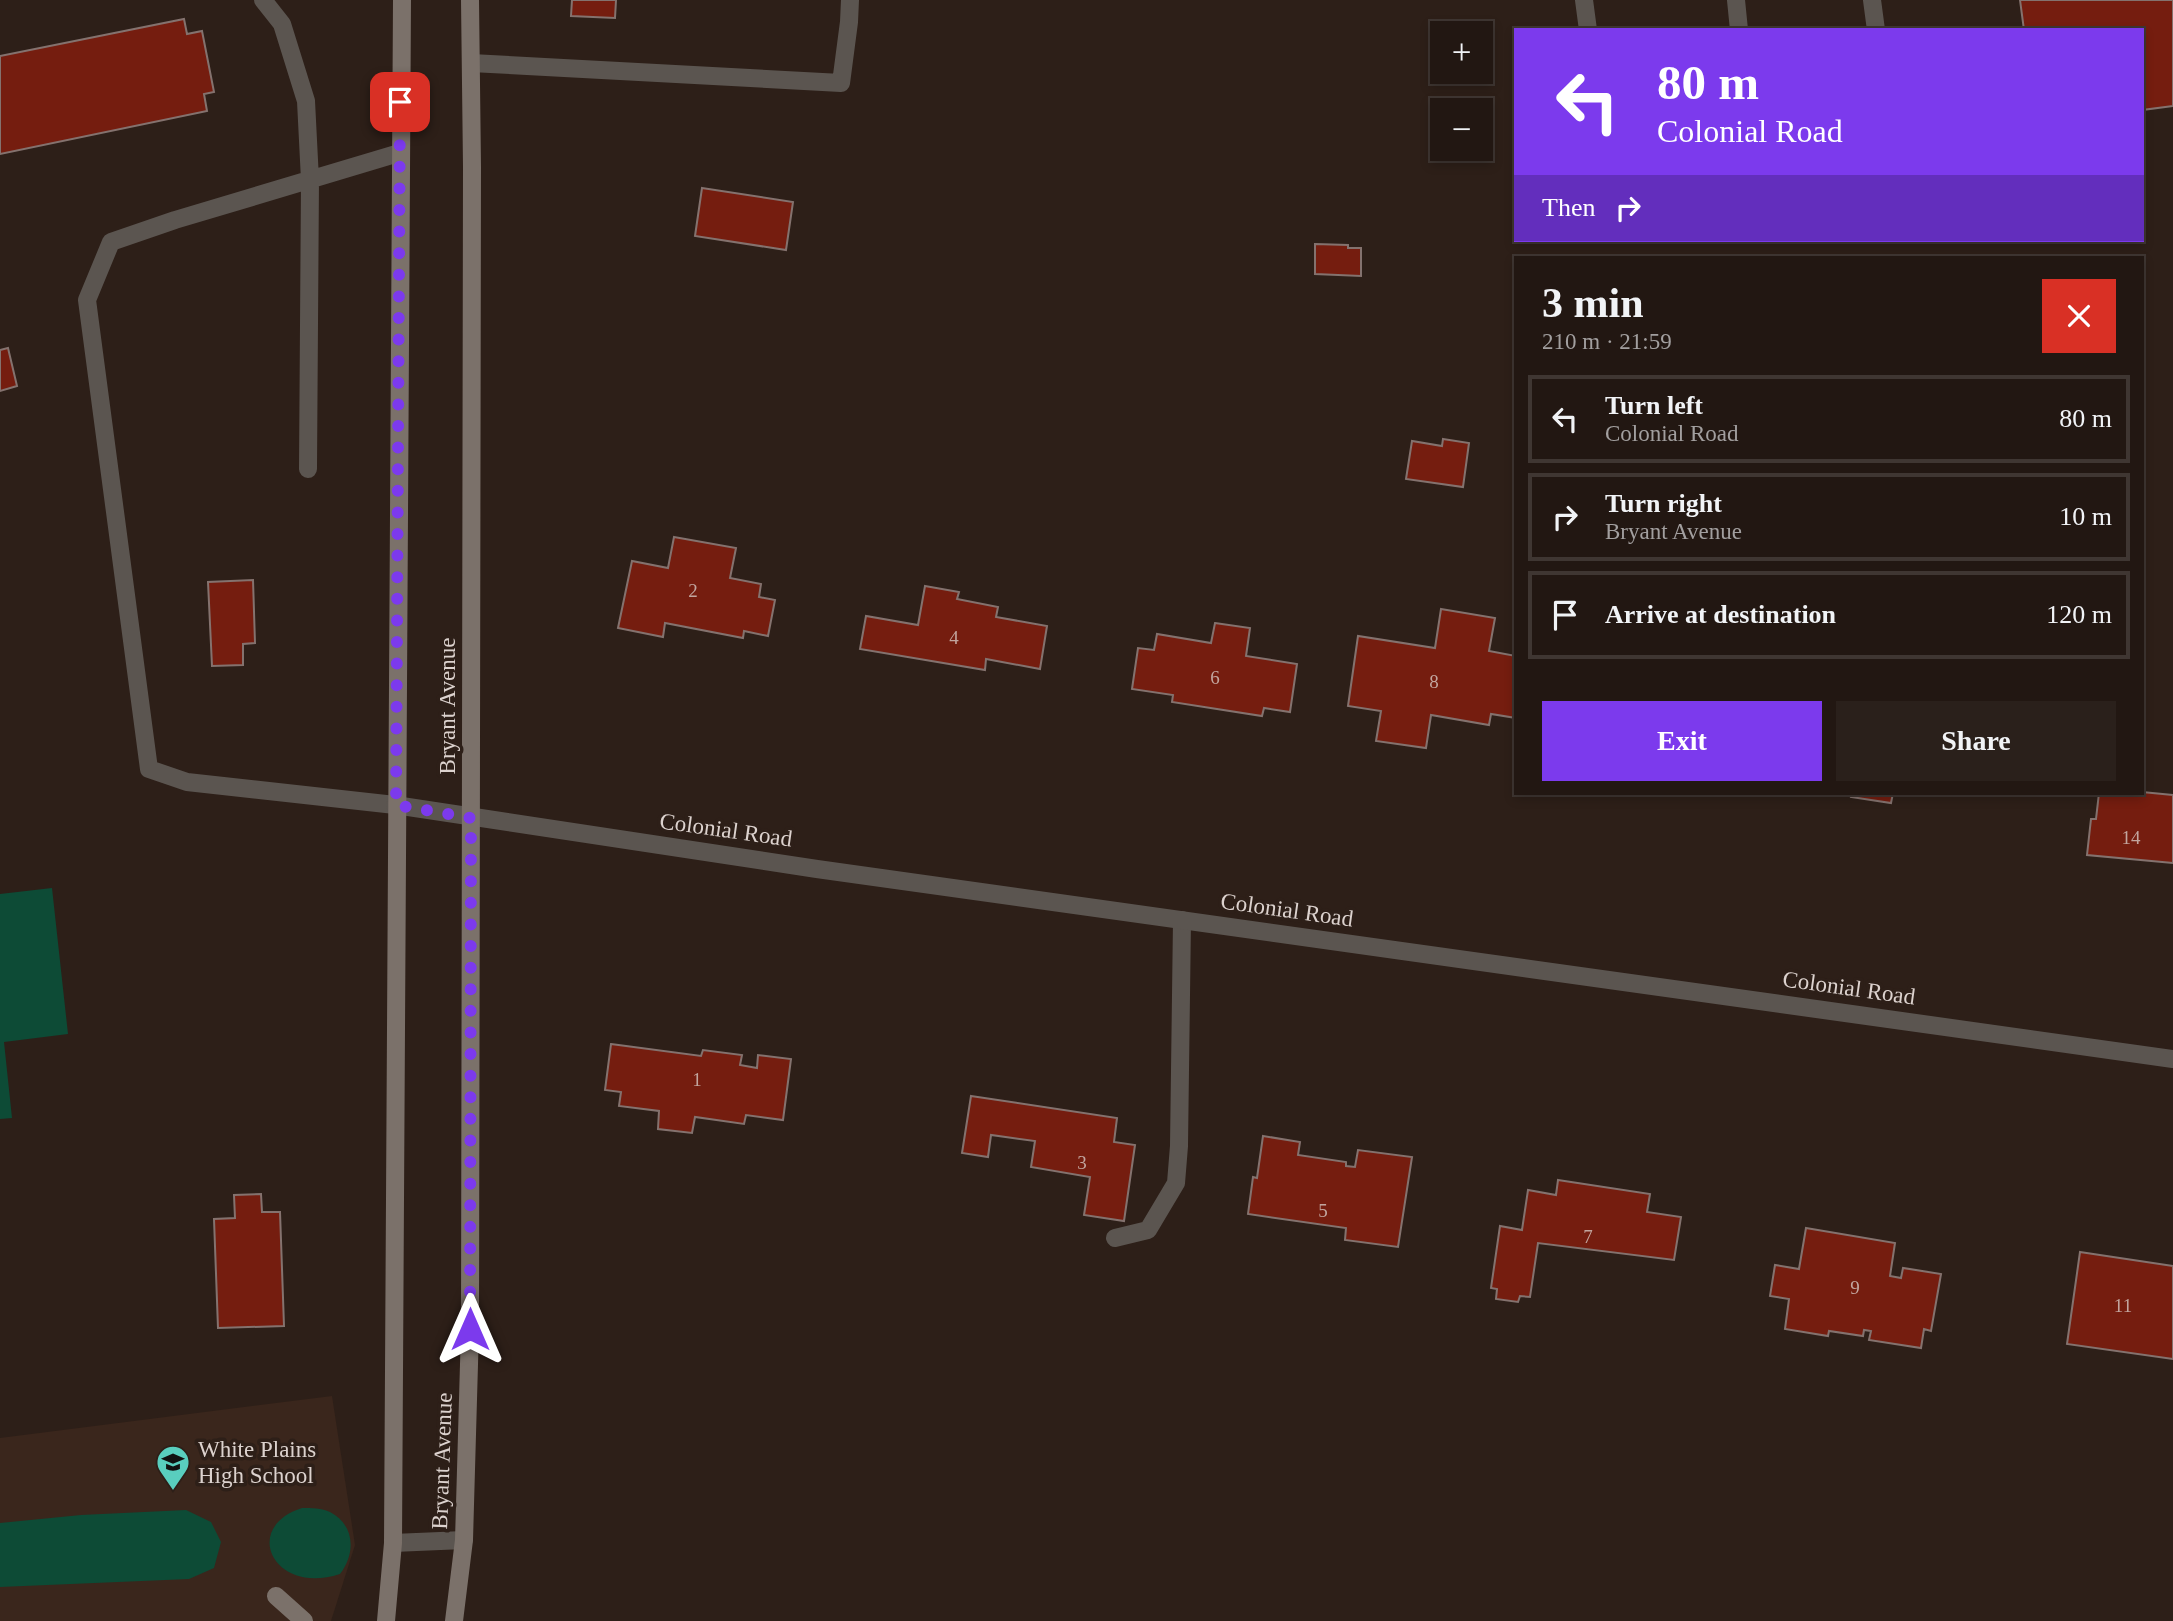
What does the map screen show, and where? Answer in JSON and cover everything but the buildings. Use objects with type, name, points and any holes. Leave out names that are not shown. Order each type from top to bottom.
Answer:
[{"type":"main road","name":"Bryant Avenue","points":[[386,1621],[393,1543],[401,0]]},
{"type":"main road","name":"Bryant Avenue","points":[[454,1621],[464,1540],[470,1315],[470,0]]},
{"type":"main road","points":[[276,1596],[304,1621]]},
{"type":"street","points":[[263,0],[282,24],[306,101],[310,180],[308,469]]},
{"type":"street","points":[[471,63],[841,83],[850,0]]},
{"type":"street","points":[[1584,0],[1588,28]]},
{"type":"street","points":[[1735,0],[1739,28]]},
{"type":"street","points":[[1872,0],[1876,28]]},
{"type":"street","points":[[310,180],[399,153]]},
{"type":"street","name":"Colonial Road","points":[[310,180],[111,242],[87,300],[149,769],[187,782],[396,805],[1182,920],[2173,1059]]},
{"type":"street","points":[[1115,1238],[1148,1230],[1176,1183],[1179,1146],[1182,920]]},
{"type":"street","points":[[393,1543],[464,1540]]},
{"type":"shaded area","name":"White Plains High School","points":[[332,1396],[355,1545],[331,1621],[0,1621],[0,1438]]},
{"type":"green space","points":[[52,888],[68,1034],[4,1042],[12,1118],[0,1119],[0,894]]},
{"type":"green space","points":[[302,1508],[327,1511],[344,1524],[350,1540],[350,1549],[340,1574],[317,1578],[297,1576],[282,1568],[273,1556],[270,1543],[273,1529],[283,1517]]},
{"type":"green space","points":[[186,1510],[211,1522],[221,1542],[214,1568],[189,1579],[0,1587],[0,1523],[81,1515]]},
{"type":"place","name":"White Plains High School","points":[[173,1492]]},
{"type":"route","points":[[400,102],[396,805],[471,818],[470,1329]]}]
